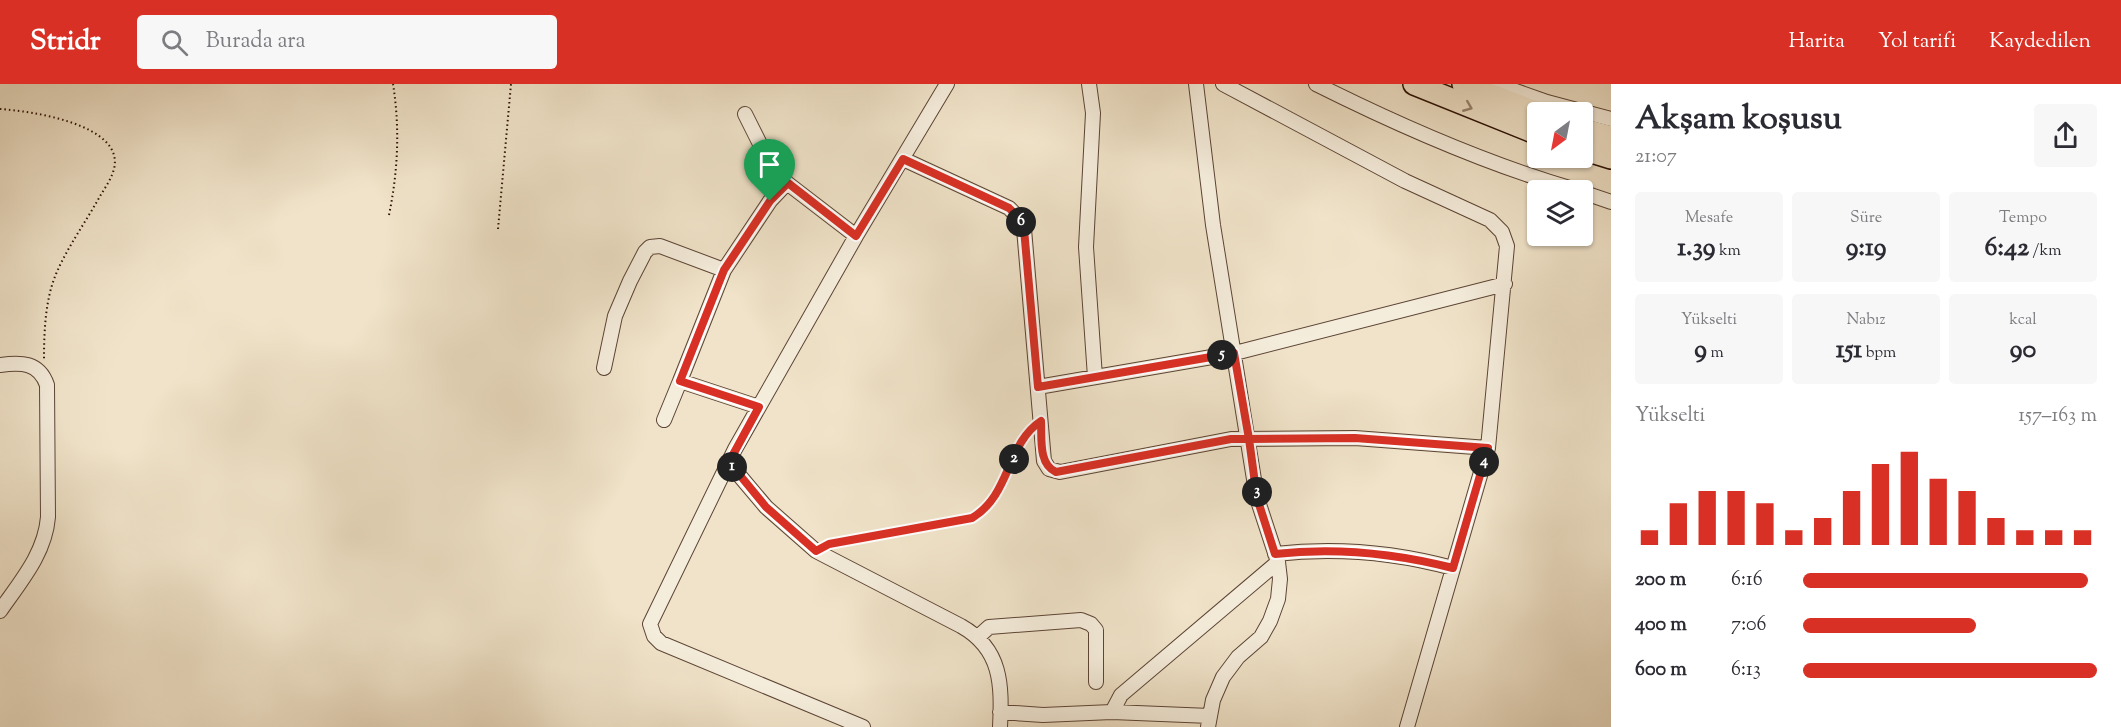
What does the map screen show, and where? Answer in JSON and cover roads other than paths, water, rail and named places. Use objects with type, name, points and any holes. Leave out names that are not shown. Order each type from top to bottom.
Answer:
[{"type":"highway","points":[[1414,84],[1527,130]]},
{"type":"highway","points":[[1463,84],[1527,109]]},
{"type":"highway","points":[[1593,132],[1611,137]]},
{"type":"highway","points":[[1593,152],[1611,158]]},
{"type":"street","points":[[863,727],[661,643],[651,632],[651,620],[729,462],[759,407],[856,236],[947,84]]},
{"type":"street","points":[[1089,84],[1093,113],[1086,247],[1095,377]]},
{"type":"street","points":[[1000,712],[1043,715],[1112,712],[1209,722],[1217,689],[1227,671],[1238,657],[1261,637],[1270,621],[1280,588],[1276,558],[1257,498],[1214,225],[1196,84]]},
{"type":"street","points":[[1223,84],[1396,176],[1490,220],[1502,232],[1507,246],[1488,448],[1407,727]]},
{"type":"street","points":[[1316,84],[1359,106],[1451,146],[1548,180]]},
{"type":"street","points":[[1496,84],[1547,102],[1611,119]]},
{"type":"street","points":[[745,114],[767,158],[788,183],[856,236]]},
{"type":"street","points":[[903,159],[1009,208],[1022,223],[1044,461],[1049,469],[1056,472],[1231,439],[1355,438],[1488,448]]},
{"type":"street","points":[[664,420],[724,270],[770,201],[788,183]]},
{"type":"street","points":[[1593,196],[1611,202]]},
{"type":"street","points":[[604,368],[615,316],[630,280],[647,249],[660,246],[724,270]]},
{"type":"street","points":[[1038,387],[1234,353],[1505,284]]},
{"type":"street","points":[[0,366],[26,363],[36,369],[47,385],[47,528],[40,550],[0,611]]},
{"type":"street","points":[[680,381],[759,407]]},
{"type":"street","points":[[729,462],[766,507],[816,551],[962,626],[978,637],[990,651],[997,668],[1000,727]]},
{"type":"street","points":[[1112,712],[1121,695],[1276,558],[1319,550],[1365,552],[1409,557],[1453,568]]},
{"type":"street","points":[[978,637],[989,627],[1081,620],[1096,630],[1096,682]]}]
